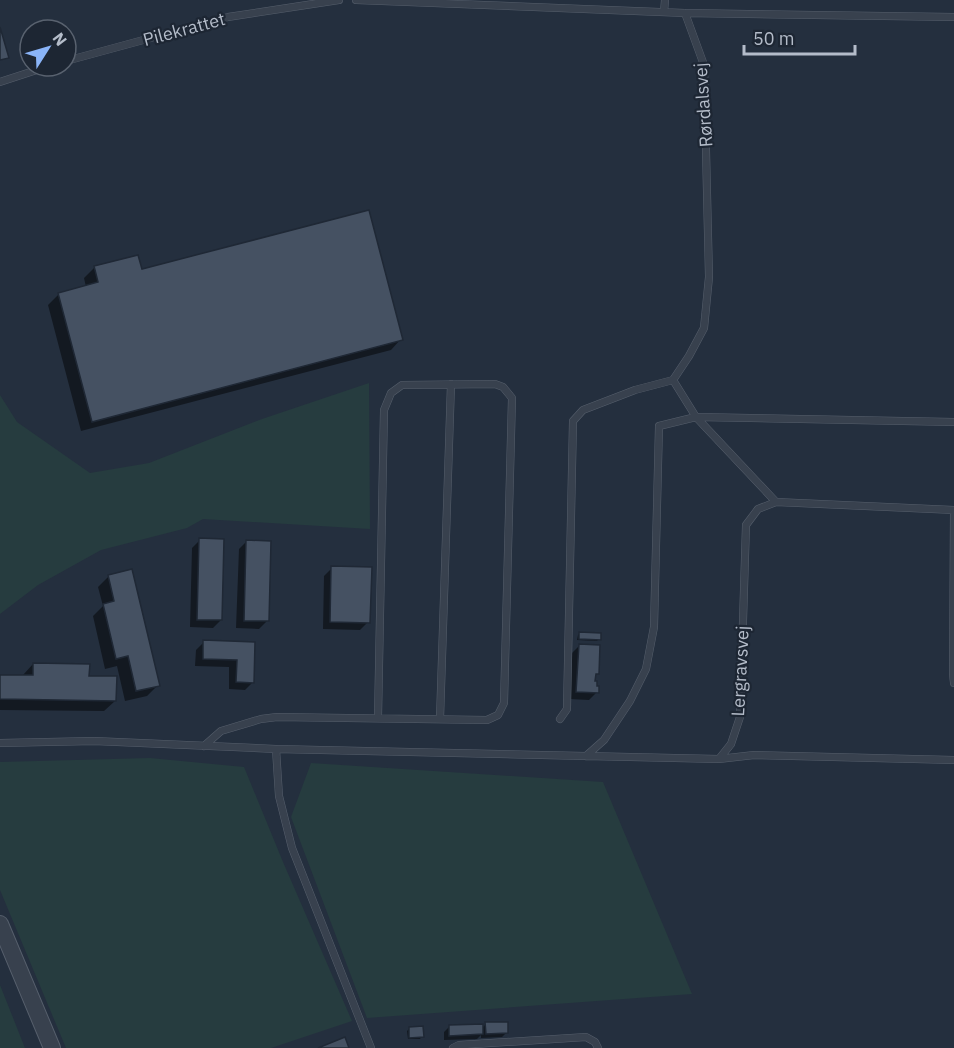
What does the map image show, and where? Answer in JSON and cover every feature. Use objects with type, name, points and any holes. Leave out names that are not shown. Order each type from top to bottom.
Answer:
[{"type":"street","points":[[0,924],[52,1048]]},
{"type":"lane","name":"Pilekrattet","points":[[78,58],[228,17],[339,0]]},
{"type":"lane","points":[[356,0],[685,13],[954,17]]},
{"type":"lane","points":[[664,12],[665,0]]},
{"type":"lane","name":"Rørdalsvej","points":[[673,380],[704,328],[709,277],[704,65],[685,13]]},
{"type":"lane","points":[[0,82],[18,76]]},
{"type":"lane","points":[[560,718],[567,709],[573,421],[583,410],[634,390],[673,380],[696,417],[776,502],[954,510],[954,683]]},
{"type":"lane","points":[[440,719],[451,384]]},
{"type":"lane","points":[[204,746],[220,731],[261,718],[487,720],[498,715],[504,703],[512,398],[503,387],[495,384],[402,386],[391,393],[384,411],[378,718]]},
{"type":"lane","points":[[586,756],[604,741],[630,701],[646,669],[654,627],[659,426],[696,417],[954,422]]},
{"type":"lane","name":"Lergravsvej","points":[[719,759],[731,744],[740,717],[746,525],[758,509],[776,502]]},
{"type":"lane","points":[[0,743],[94,741],[276,749],[719,759],[754,754],[954,760]]},
{"type":"lane","points":[[276,749],[279,796],[292,848],[371,1048]]},
{"type":"lane","points":[[453,1048],[459,1045],[520,1045],[586,1037],[595,1042],[598,1048]]},
{"type":"green space","points":[[369,383],[370,529],[203,519],[187,528],[101,550],[38,585],[0,614],[0,395],[17,422],[90,473],[149,463],[262,419]]},
{"type":"green space","points":[[150,758],[244,767],[352,1021],[271,1048],[66,1048],[0,890],[0,762]]},
{"type":"green space","points":[[311,763],[603,782],[692,994],[367,1018],[291,817]]},
{"type":"green space","points":[[0,985],[25,1048],[0,1048]]},
{"type":"building","points":[[0,27],[9,58],[0,60]]},
{"type":"building","points":[[369,210],[403,340],[92,422],[58,293],[98,282],[94,266],[138,255],[142,269]]},
{"type":"building","points":[[199,538],[224,539],[222,620],[197,620]]},
{"type":"building","points":[[246,540],[271,541],[269,621],[244,621]]},
{"type":"building","points":[[331,566],[372,567],[370,623],[330,622]]},
{"type":"building","points":[[132,569],[160,686],[136,691],[128,656],[116,659],[103,604],[114,601],[108,575]]},
{"type":"building","points":[[579,632],[601,633],[601,640],[579,639]]},
{"type":"building","points":[[203,640],[255,642],[254,683],[236,682],[237,660],[203,659]]},
{"type":"building","points":[[579,644],[600,645],[599,674],[596,674],[595,681],[599,686],[599,693],[576,692]]},
{"type":"building","points":[[33,663],[90,664],[89,676],[117,676],[116,701],[0,699],[0,675],[33,675]]},
{"type":"building","points":[[485,1022],[508,1022],[508,1033],[486,1034]]},
{"type":"building","points":[[483,1024],[483,1034],[449,1036],[449,1025]]},
{"type":"building","points":[[423,1026],[424,1037],[409,1038],[409,1027]]},
{"type":"building","points":[[345,1037],[349,1048],[318,1048]]}]
